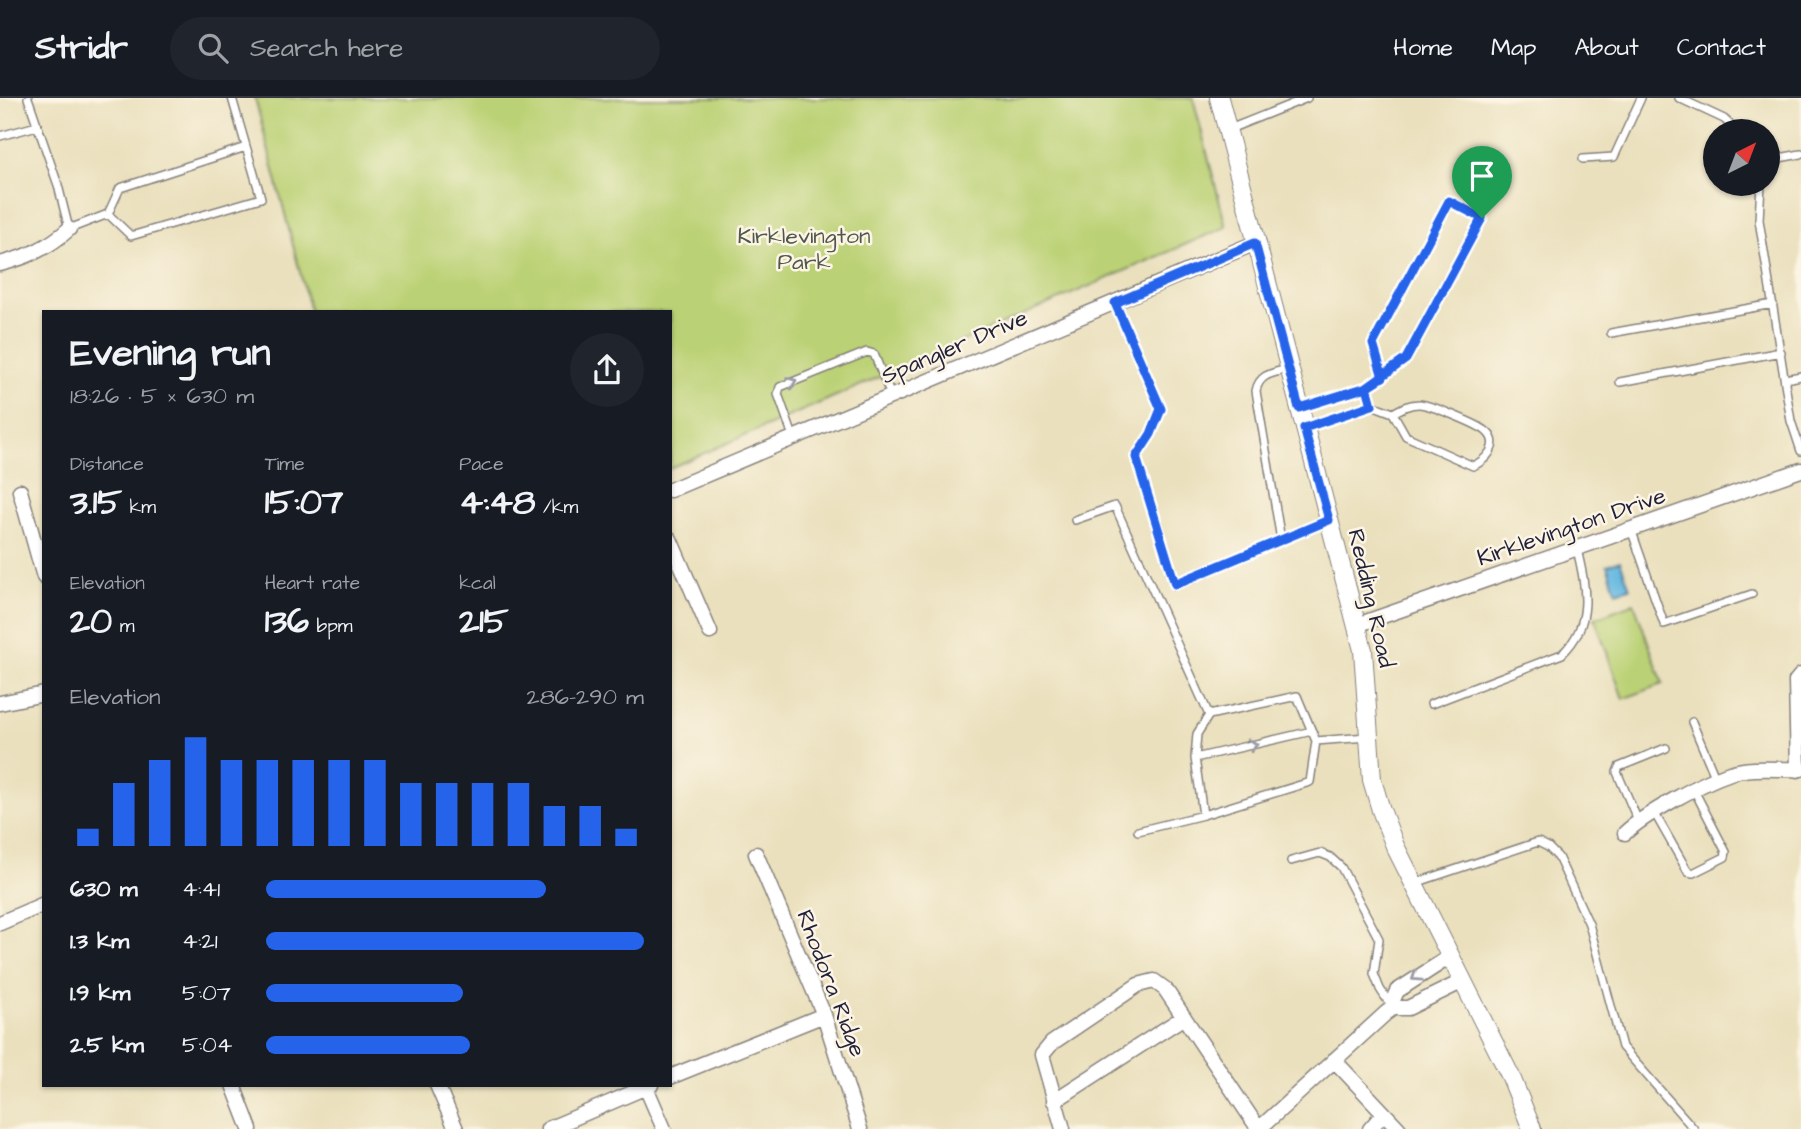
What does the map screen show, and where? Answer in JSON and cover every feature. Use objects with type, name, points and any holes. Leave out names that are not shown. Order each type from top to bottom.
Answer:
[{"type":"street","name":"Redding Road","points":[[1219,98],[1363,650],[1372,780],[1378,803],[1414,883],[1511,1077],[1532,1129]]},
{"type":"street","points":[[0,264],[53,244],[69,229]]},
{"type":"street","name":"Spangler Drive","points":[[672,489],[794,440],[1255,243]]},
{"type":"street","name":"Kirklevington Drive","points":[[1357,625],[1801,470]]},
{"type":"street","points":[[20,491],[42,570]]},
{"type":"street","points":[[672,545],[710,632]]},
{"type":"street","points":[[1625,833],[1638,821],[1730,773],[1755,769],[1799,769],[1796,681],[1801,675]]},
{"type":"street","points":[[0,703],[42,694]]},
{"type":"street","name":"Rhodora Ridge","points":[[756,854],[824,1015],[860,1129]]},
{"type":"street","points":[[0,923],[42,905]]},
{"type":"street","points":[[1393,1008],[1397,991],[1451,956]]},
{"type":"street","points":[[1063,1129],[1042,1055],[1052,1043],[1138,985],[1154,981],[1165,989],[1259,1129],[1393,1008],[1408,1008],[1463,981]]},
{"type":"street","points":[[672,1076],[824,1015]]},
{"type":"street","points":[[1054,1101],[1184,1017]]},
{"type":"street","points":[[1334,1060],[1399,1129]]},
{"type":"street","points":[[234,1087],[250,1129]]},
{"type":"street","points":[[438,1087],[456,1129]]},
{"type":"street","points":[[548,1129],[645,1087]]},
{"type":"street","points":[[647,1087],[664,1129]]},
{"type":"street","points":[[1370,1129],[1384,1113]]},
{"type":"lane","points":[[28,98],[58,185],[69,229],[108,214],[120,188],[246,147]]},
{"type":"lane","points":[[108,214],[131,236],[261,198],[232,98]]},
{"type":"lane","points":[[1227,130],[1307,98]]},
{"type":"lane","points":[[1583,159],[1614,157],[1641,98]]},
{"type":"lane","points":[[1679,98],[1696,102],[1724,119]]},
{"type":"lane","points":[[0,136],[37,125]]},
{"type":"lane","points":[[1780,158],[1801,154]]},
{"type":"lane","points":[[1760,196],[1759,220],[1791,421],[1801,451]]},
{"type":"lane","points":[[1299,408],[1367,387],[1383,377],[1406,359],[1482,218],[1449,201],[1373,344],[1383,377]]},
{"type":"lane","points":[[1115,303],[1161,409],[1151,434],[1136,457],[1175,584],[1329,520]]},
{"type":"lane","points":[[1611,333],[1773,304]]},
{"type":"lane","points":[[794,440],[778,394],[780,387],[867,352],[874,354],[892,398]]},
{"type":"lane","points":[[1620,382],[1781,352]]},
{"type":"lane","points":[[1280,540],[1256,391],[1257,383],[1263,376],[1289,369]]},
{"type":"lane","points":[[1785,379],[1801,376]]},
{"type":"lane","points":[[1367,387],[1372,405]]},
{"type":"lane","points":[[1304,428],[1372,405],[1394,413],[1406,436],[1473,466],[1484,461],[1491,450],[1492,440],[1486,431],[1428,405],[1405,406],[1394,413]]},
{"type":"lane","points":[[1075,520],[1115,506],[1209,715]]},
{"type":"lane","points":[[1631,529],[1664,624],[1752,594]]},
{"type":"lane","points":[[1431,704],[1562,654],[1575,642],[1581,630],[1585,599],[1584,577],[1577,548]]},
{"type":"lane","points":[[1138,831],[1203,815],[1310,782],[1316,741],[1297,696],[1209,715],[1197,734],[1195,758],[1203,815]]},
{"type":"lane","points":[[1692,722],[1716,780]]},
{"type":"lane","points":[[1195,758],[1312,731]]},
{"type":"lane","points":[[1316,741],[1368,737]]},
{"type":"lane","points":[[1638,821],[1617,772],[1619,768],[1665,748]]},
{"type":"lane","points":[[1654,813],[1688,872],[1693,873],[1725,857],[1727,852],[1694,790]]},
{"type":"lane","points":[[1414,883],[1538,842],[1548,847],[1558,857],[1589,924],[1622,1047],[1694,1129]]},
{"type":"lane","points":[[1291,861],[1320,853],[1330,856],[1341,867],[1379,939],[1374,974],[1393,1008]]},
{"type":"green space","name":"Kirklevington Park","points":[[255,98],[1193,98],[1226,227],[672,467],[672,310],[310,310]]},
{"type":"green space","points":[[1634,603],[1663,684],[1623,699],[1595,618]]},
{"type":"water","points":[[1620,561],[1630,588],[1616,592],[1607,565]]},
{"type":"route","points":[[1482,218],[1406,359],[1383,377],[1367,387],[1372,405],[1304,428],[1329,520],[1175,584],[1136,457],[1151,434],[1161,409],[1115,303],[1255,243],[1299,408],[1367,387],[1383,377],[1373,344],[1449,201],[1482,218]]}]
